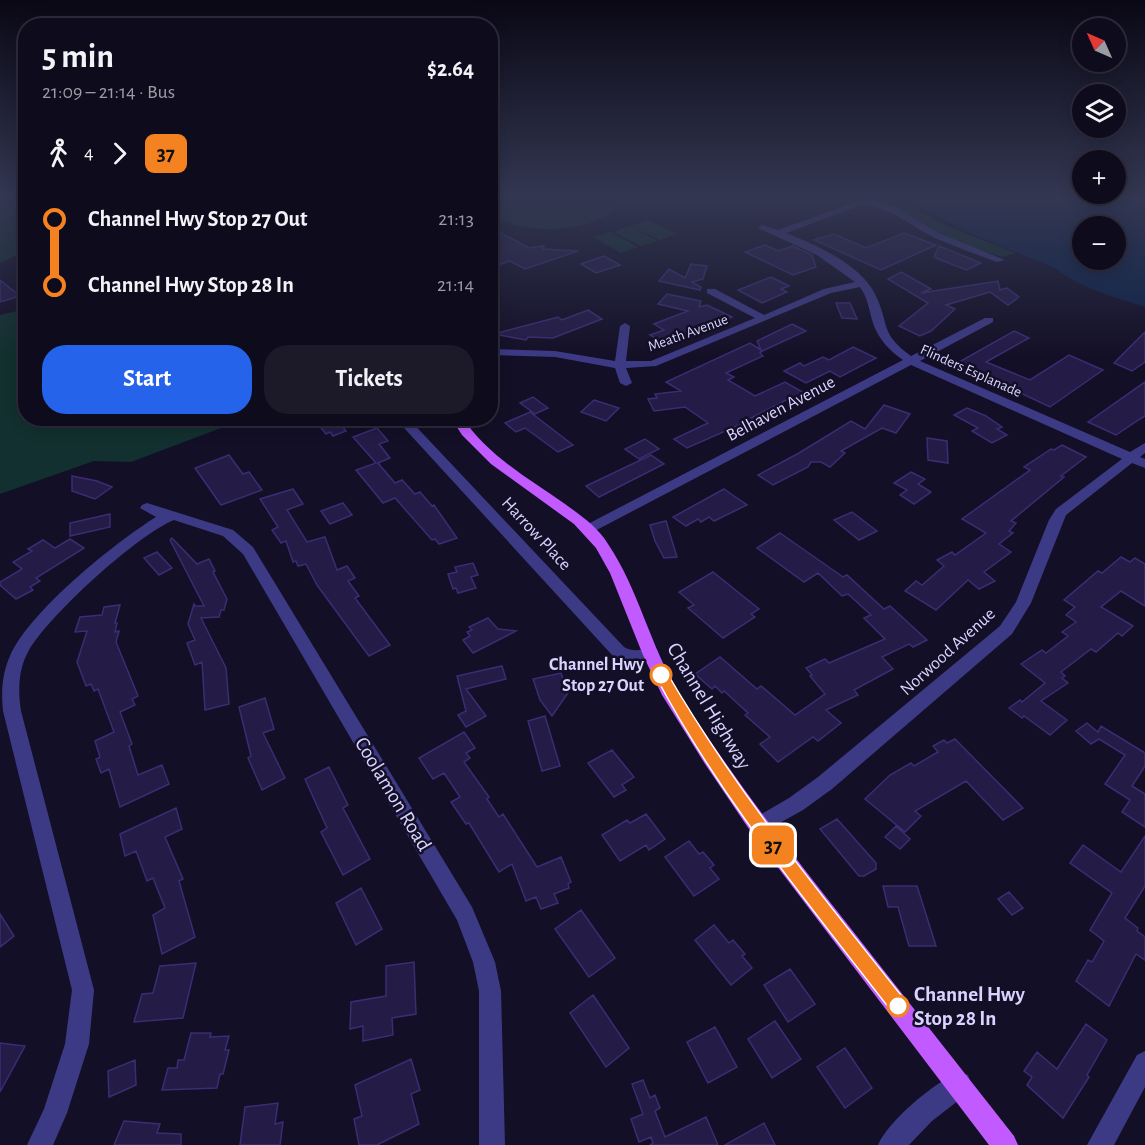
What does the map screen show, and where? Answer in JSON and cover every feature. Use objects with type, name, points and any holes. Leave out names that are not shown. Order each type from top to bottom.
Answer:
[{"type":"main road","name":"Channel Highway","points":[[462,426],[496,461],[589,529],[602,545],[618,573],[651,655],[694,732],[758,825],[1005,1145]]},
{"type":"street","name":"Flinders Esplanade","points":[[815,251],[863,283],[873,301],[880,329],[890,344],[911,361],[1138,461]]},
{"type":"street","points":[[976,251],[1000,260]]},
{"type":"street","name":"Meath Avenue","points":[[498,352],[555,354],[591,363],[620,366],[642,365],[662,361],[764,320],[828,291],[863,283]]},
{"type":"street","name":"Meath Avenue","points":[[711,291],[764,320]]},
{"type":"street","name":"Belhaven Avenue","points":[[589,529],[989,320]]},
{"type":"street","name":"Meath Avenue","points":[[625,326],[620,366],[626,383]]},
{"type":"street","name":"Harrow Place","points":[[409,426],[618,651],[624,656],[636,658],[651,655]]},
{"type":"street","name":"Norwood Avenue","points":[[758,825],[796,804],[825,783],[1006,630],[1023,603],[1061,512],[1138,461],[1145,447]]},
{"type":"street","name":"Coolamon Road","points":[[147,508],[166,516],[184,517],[228,533],[248,551],[465,914],[484,962],[490,991],[492,1145]]},
{"type":"street","points":[[40,1145],[55,1113],[72,1062],[82,1014],[83,990],[12,711],[11,680],[21,648],[50,611],[146,527],[166,516]]},
{"type":"street","points":[[1100,1145],[1145,1063]]},
{"type":"street","points":[[891,1145],[923,1112],[959,1084]]},
{"type":"green space","points":[[0,251],[18,251],[18,255],[0,263]]},
{"type":"green space","points":[[985,251],[1016,253],[1002,257]]},
{"type":"green space","points":[[18,311],[18,426],[226,426],[131,462],[94,461],[0,494],[0,315]]},
{"type":"water","points":[[1015,251],[1072,251],[1072,270],[1126,270],[1126,251],[1145,251],[1145,307],[1088,287],[1057,269]]},
{"type":"building","points":[[498,251],[577,251],[525,269],[510,261],[498,265]]},
{"type":"building","points":[[804,251],[812,255],[816,267],[793,275],[745,252]]},
{"type":"building","points":[[840,251],[922,251],[881,270]]},
{"type":"building","points":[[937,251],[952,251],[981,263],[966,270],[934,257]]},
{"type":"building","points":[[604,256],[620,265],[596,273],[581,264]]},
{"type":"building","points":[[691,264],[707,266],[703,279],[692,282],[701,287],[700,290],[659,281],[669,269],[685,278]]},
{"type":"building","points":[[901,272],[931,289],[921,293],[998,281],[1000,290],[1007,288],[1019,297],[1008,305],[990,292],[946,305],[955,309],[931,331],[920,336],[899,326],[928,303],[888,279]]},
{"type":"building","points":[[771,277],[789,286],[781,289],[787,292],[762,303],[738,290]]},
{"type":"building","points":[[0,280],[18,297],[0,302]]},
{"type":"building","points":[[667,294],[701,301],[699,307],[707,305],[732,317],[667,345],[650,335],[664,330],[654,324],[688,311],[658,304]]},
{"type":"building","points":[[836,303],[850,303],[857,319],[842,318]]},
{"type":"building","points":[[588,310],[602,319],[553,338],[528,337],[526,340],[498,335],[558,317],[562,320]]},
{"type":"building","points":[[792,324],[806,331],[762,351],[760,353],[763,356],[726,373],[734,377],[728,380],[755,396],[785,382],[806,394],[790,402],[786,400],[751,418],[753,419],[687,448],[674,439],[708,423],[685,407],[654,411],[648,399],[657,398],[655,394],[681,391],[666,382],[750,343],[761,350],[757,341]]},
{"type":"building","points":[[1014,331],[1029,338],[986,362],[1030,380],[1069,355],[1103,370],[1050,407],[978,373],[972,376],[952,366]]},
{"type":"building","points":[[1145,332],[1145,362],[1132,371],[1114,363]]},
{"type":"building","points":[[853,347],[876,358],[840,377],[830,371],[806,383],[784,371],[800,363],[804,366],[823,357],[829,360]]},
{"type":"building","points":[[1145,382],[1145,416],[1116,435],[1088,422]]},
{"type":"building","points":[[533,397],[548,408],[535,414],[520,403]]},
{"type":"building","points":[[594,400],[619,408],[606,421],[581,412]]},
{"type":"building","points":[[884,405],[910,414],[896,433],[882,428],[841,451],[845,453],[830,467],[821,462],[811,462],[808,467],[773,485],[758,475],[851,421],[865,429]]},
{"type":"building","points":[[967,408],[986,416],[1002,427],[997,429],[1007,435],[992,443],[972,431],[978,428],[954,415]]},
{"type":"building","points":[[530,412],[573,445],[558,452],[525,428],[516,432],[505,423]]},
{"type":"building","points":[[320,426],[342,426],[346,431],[333,436],[330,432],[326,434]]},
{"type":"building","points":[[377,428],[388,441],[379,444],[390,458],[378,463],[395,483],[402,480],[415,494],[420,492],[432,506],[434,505],[457,538],[439,544],[435,539],[432,540],[395,498],[383,503],[356,470],[376,463],[353,437]]},
{"type":"building","points":[[927,438],[947,441],[948,463],[928,460]]},
{"type":"building","points":[[645,439],[659,449],[639,459],[625,449]]},
{"type":"building","points":[[1062,445],[1086,457],[1011,521],[1016,523],[1009,531],[1013,533],[999,544],[1011,552],[984,572],[995,581],[979,589],[968,580],[936,610],[905,591],[916,581],[922,585],[944,566],[937,560],[952,552],[955,555],[986,533],[962,519],[1030,470],[1024,467],[1051,449],[1054,450]]},
{"type":"building","points":[[229,455],[243,474],[249,472],[262,490],[221,505],[195,468]]},
{"type":"building","points":[[651,455],[664,464],[599,497],[586,486]]},
{"type":"building","points":[[911,472],[925,479],[918,484],[931,492],[914,504],[900,495],[907,490],[894,483]]},
{"type":"building","points":[[72,476],[97,481],[112,487],[95,499],[72,491]]},
{"type":"building","points":[[293,489],[303,504],[287,510],[307,542],[325,537],[337,570],[347,566],[355,578],[348,581],[359,596],[355,598],[390,645],[369,656],[317,585],[306,564],[298,566],[296,561],[293,562],[286,541],[281,543],[272,530],[278,527],[260,499]]},
{"type":"building","points":[[724,489],[747,505],[714,521],[709,517],[701,522],[698,519],[686,526],[673,517]]},
{"type":"building","points":[[343,503],[352,515],[330,524],[321,511]]},
{"type":"building","points":[[852,512],[877,531],[859,540],[834,520]]},
{"type":"building","points":[[110,514],[110,527],[70,536],[70,523]]},
{"type":"building","points":[[666,521],[677,557],[664,558],[650,525]]},
{"type":"building","points":[[780,533],[843,577],[847,575],[884,609],[890,606],[927,640],[913,647],[909,644],[882,657],[893,669],[854,690],[858,695],[826,710],[841,723],[818,741],[813,737],[778,762],[760,744],[770,737],[745,715],[748,713],[724,691],[722,693],[715,686],[712,689],[695,674],[720,657],[757,689],[761,686],[795,715],[825,694],[806,668],[825,659],[829,663],[885,639],[864,618],[871,615],[848,594],[842,596],[818,573],[804,582],[757,548]]},
{"type":"building","points":[[172,538],[197,564],[209,559],[227,599],[219,617],[201,618],[226,668],[229,704],[205,710],[202,662],[195,665],[187,643],[195,640],[188,624],[194,604],[204,606],[170,540]]},
{"type":"building","points":[[70,539],[84,548],[36,578],[40,581],[30,587],[33,590],[16,599],[0,585],[0,582],[22,569],[13,562],[32,551],[28,549],[43,540],[55,548]]},
{"type":"building","points":[[157,552],[172,568],[159,575],[144,558]]},
{"type":"building","points":[[1121,557],[1130,562],[1135,558],[1145,564],[1145,606],[1121,591],[1101,607],[1133,626],[1122,636],[1118,633],[1096,652],[1091,649],[1061,672],[1065,676],[1062,678],[1068,683],[1041,701],[1067,720],[1050,735],[1009,708],[1020,700],[1022,702],[1045,683],[1021,664],[1042,650],[1046,653],[1068,636],[1062,632],[1076,622],[1066,615],[1075,607],[1064,600],[1098,571],[1102,573]]},
{"type":"building","points":[[473,563],[478,575],[471,577],[476,588],[458,593],[456,588],[453,589],[448,574],[457,572],[455,567]]},
{"type":"building","points":[[713,572],[759,609],[751,614],[755,617],[723,638],[688,608],[694,605],[679,592]]},
{"type":"building","points":[[120,605],[115,623],[117,623],[115,632],[119,631],[116,642],[138,696],[132,699],[135,705],[120,712],[132,744],[129,746],[138,775],[162,765],[169,784],[120,807],[109,769],[101,773],[96,759],[100,757],[95,741],[114,732],[98,689],[94,691],[91,684],[86,686],[77,662],[87,631],[75,632],[80,617],[102,615],[104,607]]},
{"type":"building","points":[[488,618],[498,629],[516,631],[473,653],[463,640],[470,636],[467,632],[472,630],[469,627]]},
{"type":"building","points":[[502,666],[506,679],[466,689],[486,716],[466,727],[458,715],[466,711],[457,676]]},
{"type":"building","points":[[561,673],[568,693],[552,716],[540,700],[533,679]]},
{"type":"building","points":[[265,698],[274,729],[263,733],[285,778],[262,790],[248,758],[251,756],[239,707]]},
{"type":"building","points":[[545,716],[560,766],[542,771],[528,721]]},
{"type":"building","points":[[1087,723],[1098,732],[1101,726],[1145,753],[1145,766],[1132,786],[1145,794],[1145,827],[1122,812],[1130,800],[1105,784],[1125,755],[1099,739],[1091,744],[1076,731]]},
{"type":"building","points":[[464,732],[475,748],[466,753],[470,758],[464,762],[489,797],[487,799],[499,817],[503,814],[537,867],[561,857],[571,882],[568,884],[569,888],[554,894],[558,903],[541,909],[536,897],[526,901],[512,864],[499,872],[469,823],[466,824],[451,802],[460,797],[444,773],[433,779],[419,758]]},
{"type":"building","points":[[955,739],[1023,808],[1003,820],[966,781],[915,811],[921,816],[905,832],[865,799],[890,775],[911,763],[914,766],[938,752],[933,746],[944,740],[947,743]]},
{"type":"building","points":[[612,750],[634,777],[622,785],[626,790],[614,797],[588,763]]},
{"type":"building","points":[[329,767],[348,805],[343,808],[370,859],[343,875],[321,832],[327,828],[305,779]]},
{"type":"building","points":[[176,808],[182,829],[165,837],[183,879],[179,881],[195,937],[162,954],[153,915],[165,908],[153,878],[147,881],[136,851],[125,856],[120,834]]},
{"type":"building","points":[[646,814],[665,839],[649,850],[646,845],[620,861],[602,835],[627,820],[630,823]]},
{"type":"building","points":[[837,819],[876,863],[876,869],[864,876],[859,876],[820,829]]},
{"type":"building","points":[[896,826],[910,839],[900,849],[885,837]]},
{"type":"building","points":[[1145,836],[1145,886],[1125,918],[1145,937],[1145,960],[1136,954],[1109,1006],[1076,981],[1088,960],[1092,962],[1104,941],[1090,930],[1112,893],[1070,863],[1083,845],[1121,872]]},
{"type":"building","points":[[689,841],[699,854],[703,852],[714,865],[710,868],[719,879],[694,896],[665,857]]},
{"type":"building","points":[[883,886],[917,886],[936,946],[909,946],[898,907],[888,907]]},
{"type":"building","points":[[361,888],[382,929],[356,945],[336,903]]},
{"type":"building","points":[[1009,892],[1023,908],[1012,915],[998,899]]},
{"type":"building","points":[[581,910],[615,958],[589,977],[555,929]]},
{"type":"building","points":[[0,914],[14,936],[0,947]]},
{"type":"building","points":[[714,925],[729,943],[733,940],[745,954],[742,956],[752,968],[731,985],[695,940]]},
{"type":"building","points":[[414,962],[416,1014],[392,1018],[393,1035],[363,1041],[363,1026],[350,1029],[351,1002],[386,996],[386,966]]},
{"type":"building","points":[[196,963],[183,1018],[134,1022],[142,994],[153,993],[160,966]]},
{"type":"building","points":[[790,969],[815,1004],[788,1022],[764,985]]},
{"type":"building","points":[[593,995],[629,1048],[606,1067],[570,1013]]},
{"type":"building","points":[[775,1021],[801,1059],[772,1078],[748,1039]]},
{"type":"building","points":[[1086,1024],[1107,1040],[1087,1075],[1089,1077],[1063,1118],[1027,1085],[1032,1077],[1024,1071],[1037,1052],[1057,1069]]},
{"type":"building","points":[[715,1027],[737,1067],[708,1083],[687,1042]]},
{"type":"building","points":[[191,1033],[211,1033],[210,1037],[229,1036],[225,1050],[229,1050],[217,1088],[162,1090],[168,1068],[177,1068],[178,1060],[184,1060]]},
{"type":"building","points":[[0,1043],[25,1046],[0,1092]]},
{"type":"building","points":[[845,1048],[872,1088],[845,1108],[817,1067]]},
{"type":"building","points":[[411,1059],[420,1090],[411,1094],[419,1124],[377,1145],[359,1145],[354,1119],[362,1116],[355,1085]]},
{"type":"building","points":[[135,1060],[136,1085],[109,1097],[108,1071]]},
{"type":"building","points":[[643,1080],[650,1098],[655,1095],[660,1108],[655,1111],[665,1137],[706,1117],[718,1145],[650,1145],[653,1143],[651,1137],[639,1142],[631,1119],[643,1114],[632,1084]]},
{"type":"building","points":[[278,1103],[275,1124],[283,1122],[280,1145],[240,1145],[245,1107]]},
{"type":"building","points":[[124,1121],[160,1124],[157,1133],[181,1134],[181,1145],[114,1145]]},
{"type":"building","points":[[764,1123],[775,1145],[725,1145]]},
{"type":"bus line","name":"37","points":[[661,675],[711,759],[758,825],[898,1006]]},
{"type":"place","name":"Channel Hwy Stop 27 Out","points":[[661,675]]},
{"type":"place","name":"Channel Hwy Stop 28 In","points":[[898,1006]]}]
